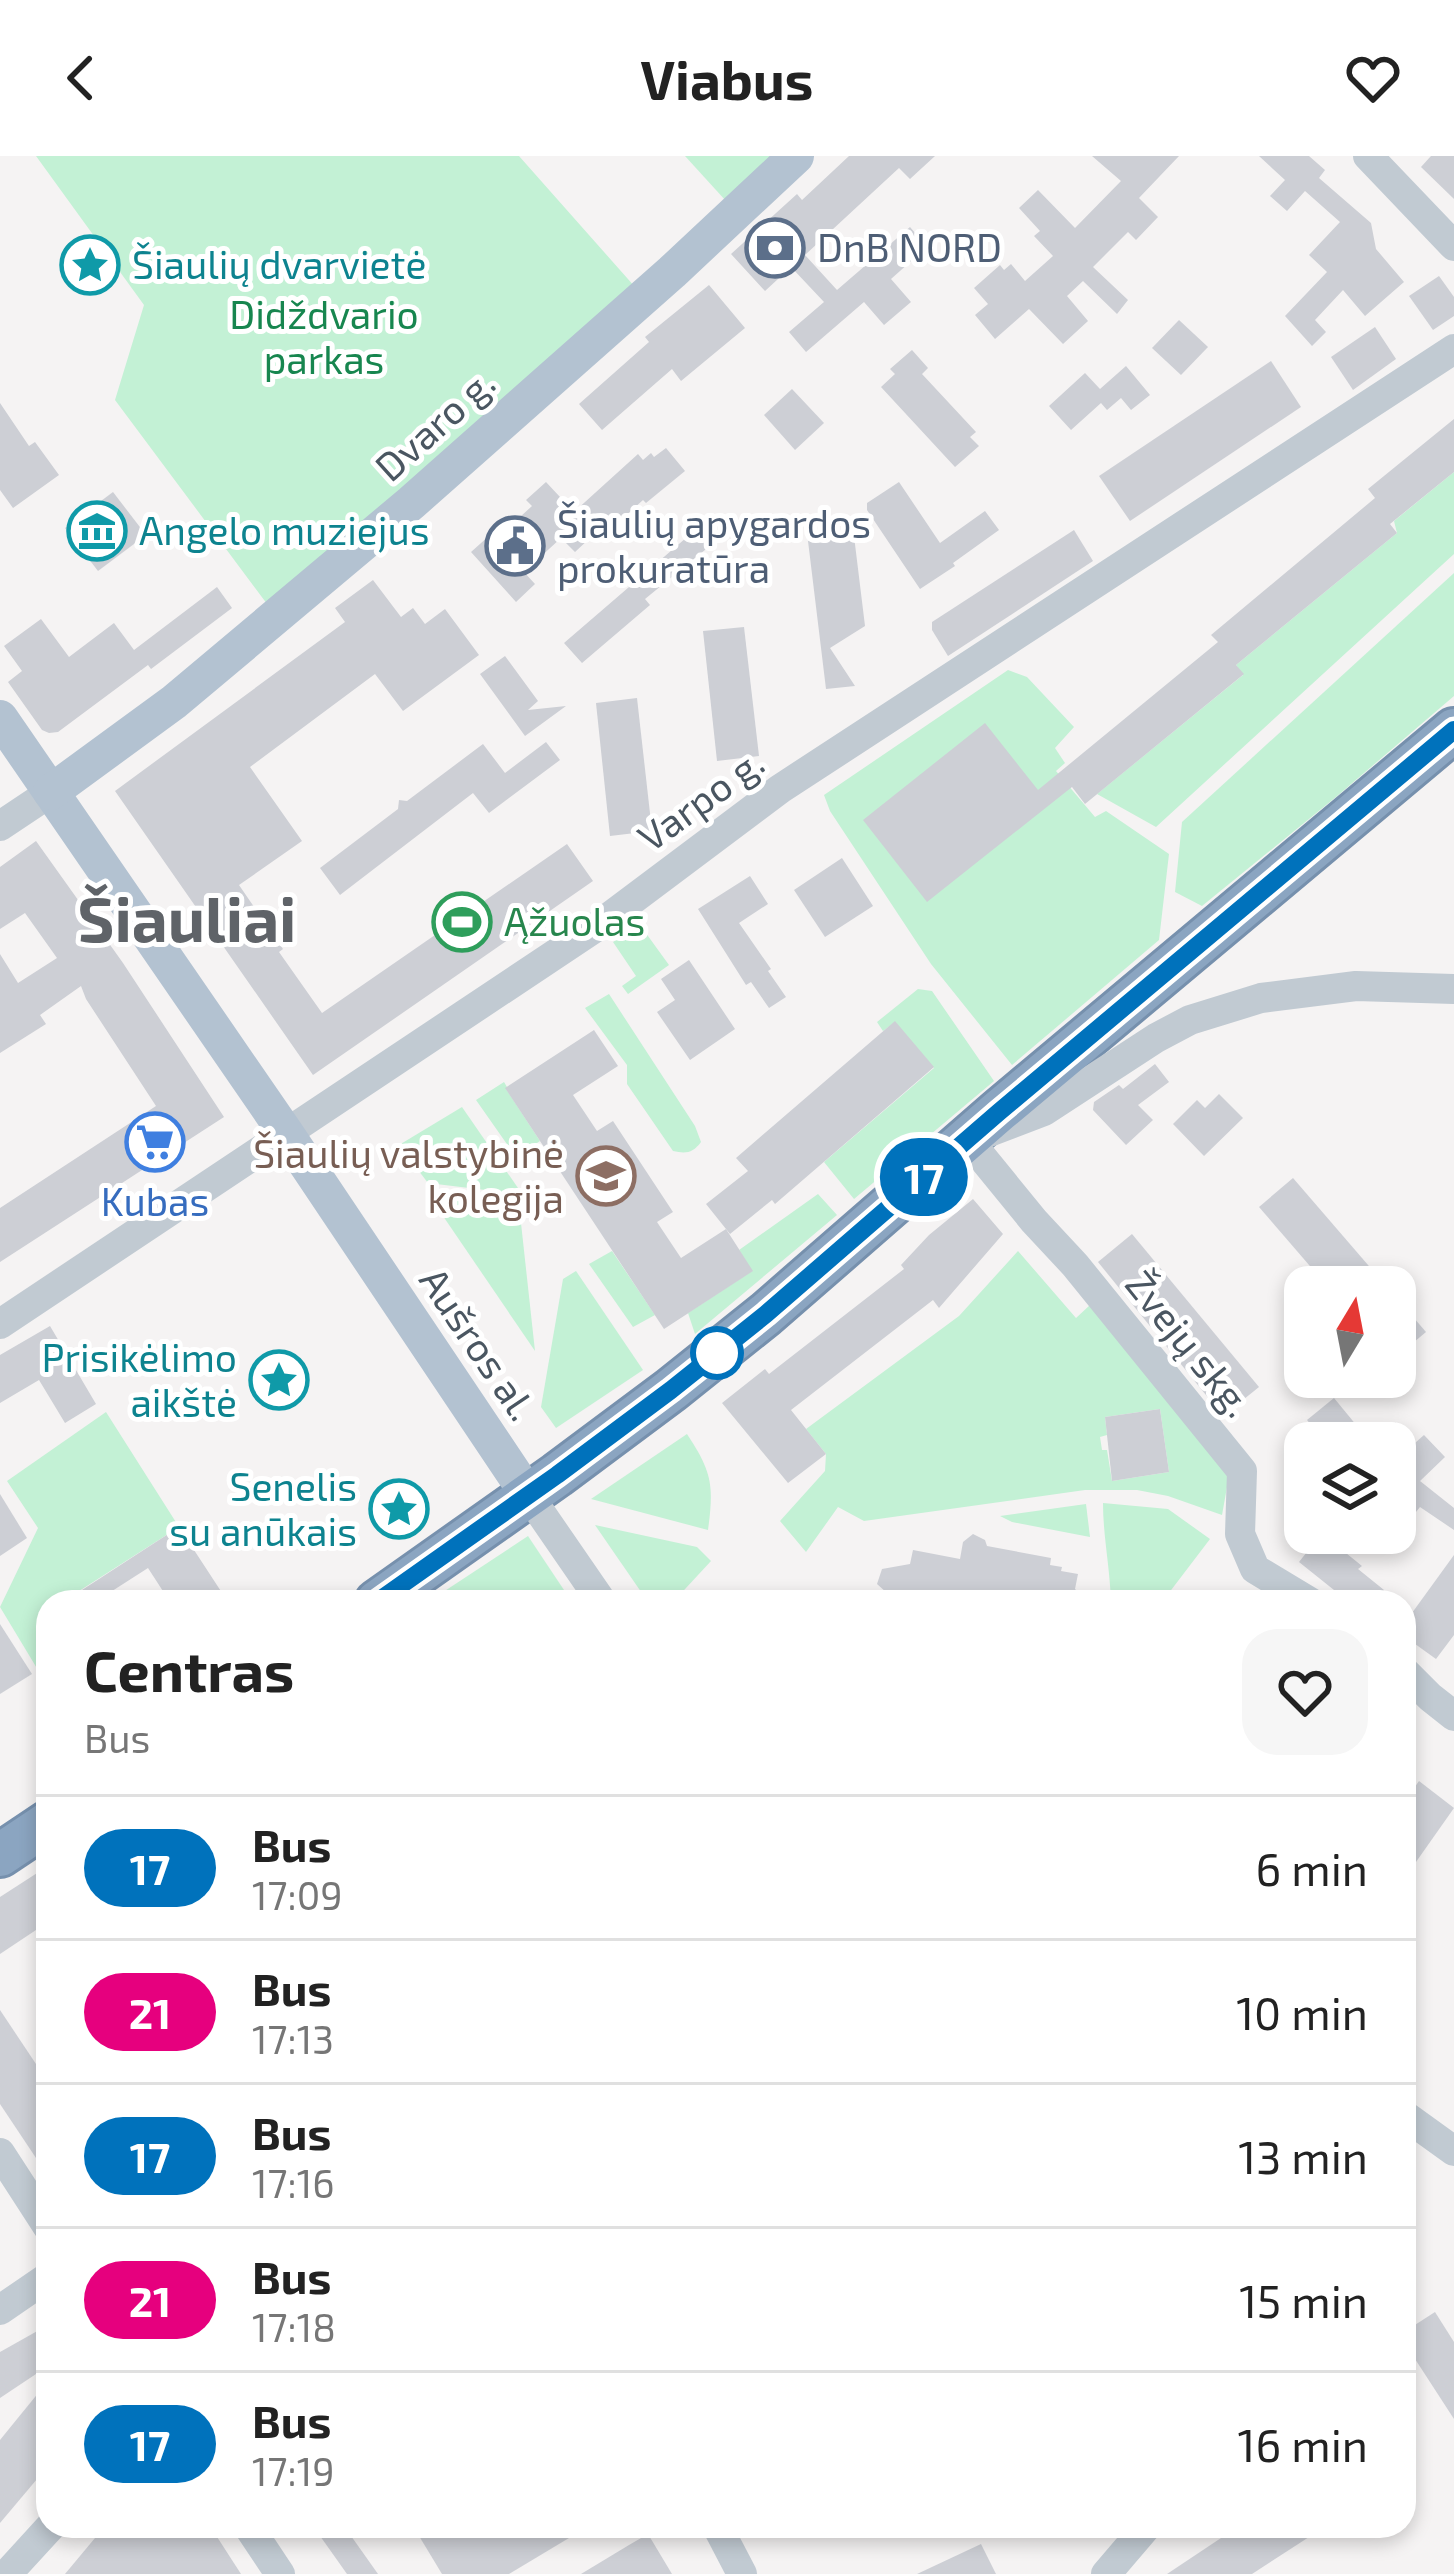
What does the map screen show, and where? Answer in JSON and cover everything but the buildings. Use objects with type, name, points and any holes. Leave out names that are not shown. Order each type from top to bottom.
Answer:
[{"type":"highway","points":[[394,1590],[529,1496],[766,1314],[1454,730]]},
{"type":"highway","points":[[0,1855],[36,1830]]},
{"type":"main road","name":"Dvaro g.","points":[[51,792],[174,702],[411,503],[796,156]]},
{"type":"main road","name":"Aušros al.","points":[[0,718],[529,1496]]},
{"type":"street","points":[[1373,158],[1454,246]]},
{"type":"street","name":"Varpo g.","points":[[0,1324],[596,927],[780,789],[1454,349]]},
{"type":"street","name":"Dvaro g.","points":[[0,826],[51,792]]},
{"type":"street","points":[[968,1140],[1044,1111],[1190,1020],[1261,998],[1356,986],[1454,988]]},
{"type":"street","name":"Žvejų skg.","points":[[968,1140],[1242,1471],[1240,1534],[1255,1569],[1290,1590]]},
{"type":"street","name":"Aušros al.","points":[[529,1496],[594,1590]]},
{"type":"street","points":[[1416,1683],[1454,1716]]},
{"type":"street","points":[[1416,2124],[1454,2151]]},
{"type":"street","points":[[0,2153],[36,2208]]},
{"type":"street","points":[[0,2310],[36,2285]]},
{"type":"street","points":[[7,2574],[40,2538]]},
{"type":"street","points":[[256,2538],[280,2574]]},
{"type":"street","points":[[723,2538],[742,2574]]},
{"type":"street","points":[[1106,2574],[1138,2538]]},
{"type":"green space","name":"Didždvario parkas","points":[[36,156],[519,156],[643,296],[276,616],[115,400],[144,305]]},
{"type":"green space","points":[[685,156],[796,156],[736,212]]},
{"type":"green space","points":[[1454,472],[1454,554],[1156,827],[1097,794],[1243,675],[1236,665],[1397,533],[1394,521]]},
{"type":"green space","points":[[1454,573],[1454,696],[1202,906],[1175,892],[1182,822]]},
{"type":"green space","points":[[1008,670],[1027,677],[1074,727],[1055,748],[1065,763],[1056,771],[1095,817],[1106,811],[1169,854],[1159,940],[1012,1065],[931,964],[824,795]]},
{"type":"green space","points":[[640,925],[669,965],[628,994],[622,986],[636,976],[613,942]]},
{"type":"green space","points":[[918,989],[932,991],[994,1081],[854,1199],[824,1162],[934,1068],[895,1022],[883,1031],[877,1022]]},
{"type":"green space","points":[[609,994],[695,1126],[701,1142],[692,1150],[673,1151],[627,1084],[627,1065],[585,1008]]},
{"type":"green space","points":[[504,1082],[540,1141],[516,1157],[476,1100]]},
{"type":"green space","points":[[462,1107],[518,1188],[510,1193],[428,1183],[399,1145]]},
{"type":"green space","points":[[428,1194],[520,1214],[535,1351]]},
{"type":"green space","points":[[818,1194],[837,1215],[695,1334],[688,1313],[752,1271],[739,1250]]},
{"type":"green space","points":[[612,1251],[655,1315],[633,1327],[589,1264]]},
{"type":"green space","points":[[1018,1251],[1076,1318],[1090,1305],[1229,1476],[1222,1515],[1137,1490],[1085,1490],[864,1521],[838,1507],[806,1552],[780,1521],[825,1471],[826,1454],[806,1429],[959,1316]],"holes":[[[1160,1409],[1169,1472],[1112,1481],[1100,1437],[1107,1435],[1105,1417]]]},
{"type":"green space","points":[[576,1271],[643,1370],[556,1428],[541,1407],[563,1279]]},
{"type":"green space","points":[[106,1412],[179,1527],[81,1590],[36,1590],[36,1667],[0,1607],[38,1528],[7,1481]]},
{"type":"green space","points":[[687,1434],[709,1479],[708,1530],[591,1499]]},
{"type":"green space","points":[[1103,1503],[1168,1509],[1210,1539],[1171,1590],[1110,1590]]},
{"type":"green space","points":[[1086,1504],[1090,1537],[1000,1516]]},
{"type":"green space","points":[[595,1525],[697,1547],[711,1561],[684,1590],[640,1590]]},
{"type":"green space","points":[[528,1536],[564,1590],[446,1590]]},
{"type":"bus line","name":"17","points":[[395,1590],[503,1516],[766,1314],[1454,730]]},
{"type":"place","name":"DnB NORD","points":[[775,248]]},
{"type":"place","name":"Šiaulių dvarvietė","points":[[90,265]]},
{"type":"place","name":"Angelo muziejus","points":[[97,531]]},
{"type":"place","name":"Šiaulių apygardos prokuratūra","points":[[515,546]]},
{"type":"place","name":"Ąžuolas","points":[[462,922]]},
{"type":"place","name":"Kubas","points":[[155,1142]]},
{"type":"place","name":"Šiaulių valstybinė kolegija","points":[[606,1176]]},
{"type":"place","name":"Prisikėlimo aikštė","points":[[279,1380]]},
{"type":"place","name":"Senelis su anūkais","points":[[399,1509]]},
{"type":"district","name":"Šiauliai","points":[[187,920]]}]
